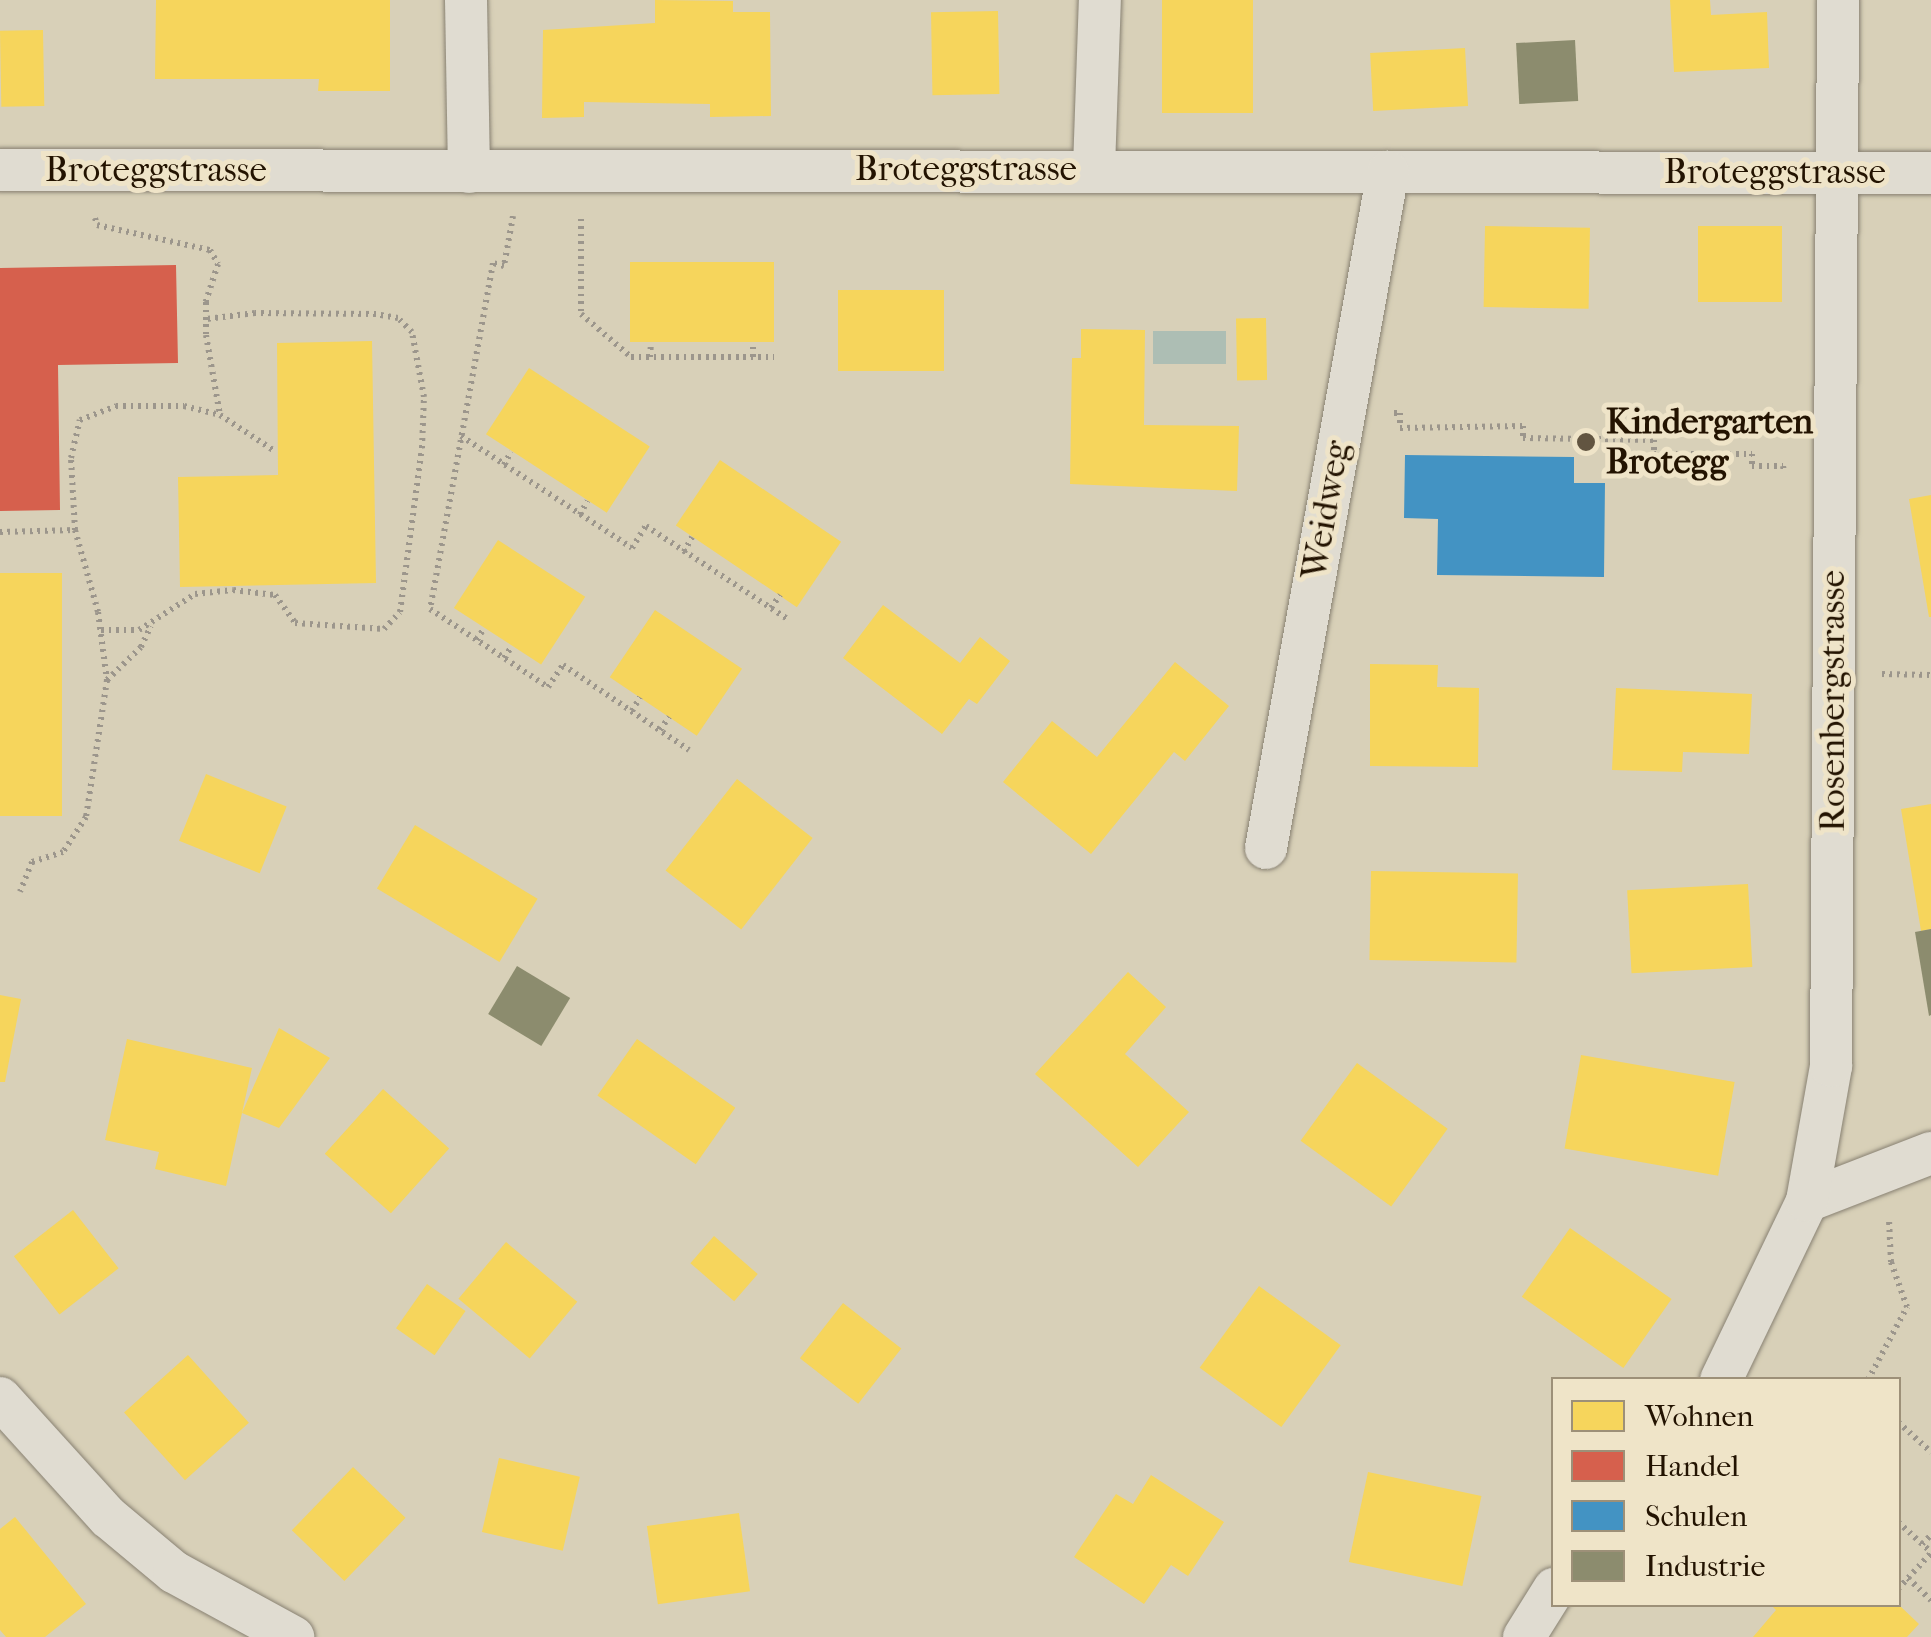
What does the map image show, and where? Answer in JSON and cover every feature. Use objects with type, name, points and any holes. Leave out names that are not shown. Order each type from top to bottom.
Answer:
[{"type":"street","points":[[466,0],[469,172]]},
{"type":"street","points":[[1094,168],[1100,0]]},
{"type":"street","name":"Rosenbergstrasse","points":[[1722,1377],[1807,1201],[1831,1066],[1838,0]]},
{"type":"street","name":"Broteggstrasse","points":[[0,170],[1094,168],[1931,173]]},
{"type":"street","name":"Weidweg","points":[[1266,848],[1388,172]]},
{"type":"street","points":[[1807,1201],[1931,1153]]},
{"type":"street","points":[[0,1398],[57,1466],[161,1561],[292,1637]]},
{"type":"street","points":[[1524,1637],[1551,1595]]},
{"type":"path","points":[[92,207],[98,225],[210,250],[218,264],[206,319],[220,416]]},
{"type":"path","points":[[514,207],[504,266],[493,263],[430,609],[548,686],[563,665],[690,750]]},
{"type":"path","points":[[581,207],[582,314],[631,357],[774,358]]},
{"type":"path","points":[[101,630],[151,624],[195,594],[234,590],[275,595],[294,623],[384,628],[400,612],[408,576],[424,397],[412,332],[398,318],[376,314],[255,313],[206,319]]},
{"type":"path","points":[[650,357],[651,343]]},
{"type":"path","points":[[752,357],[753,343]]},
{"type":"path","points":[[20,892],[32,862],[63,852],[86,817],[107,680],[101,630],[75,530],[71,458],[80,420],[116,406],[184,406],[220,416],[273,450]]},
{"type":"path","points":[[1343,413],[1400,412],[1400,428],[1523,426],[1523,438],[1654,440],[1654,454],[1752,454],[1752,466],[1776,466]]},
{"type":"path","points":[[461,436],[632,548],[646,526],[789,620]]},
{"type":"path","points":[[504,465],[511,452]]},
{"type":"path","points":[[580,514],[586,501]]},
{"type":"path","points":[[0,532],[75,530]]},
{"type":"path","points":[[684,552],[692,537]]},
{"type":"path","points":[[770,608],[780,595]]},
{"type":"path","points":[[107,680],[141,647],[151,624]]},
{"type":"path","points":[[476,640],[484,628]]},
{"type":"path","points":[[504,658],[512,646]]},
{"type":"path","points":[[632,711],[640,698]]},
{"type":"path","points":[[660,730],[669,716]]},
{"type":"path","points":[[1870,1377],[1907,1307],[1887,1244],[1897,1199],[1885,1171]]},
{"type":"path","points":[[1901,1425],[1931,1452]]},
{"type":"path","points":[[1901,1525],[1931,1553],[1901,1586]]},
{"type":"path","points":[[1922,1544],[1931,1536]]},
{"type":"path","points":[[1908,1578],[1931,1600]]},
{"type":"shaded area","points":[[1153,331],[1226,331],[1226,364],[1153,364]]},
{"type":"building: Wohnen","points":[[156,0],[390,0],[390,91],[318,91],[319,79],[155,79]]},
{"type":"building: Wohnen","points":[[655,0],[733,1],[733,12],[770,12],[771,116],[710,117],[710,104],[584,102],[584,117],[542,118],[543,30],[655,23]]},
{"type":"building: Wohnen","points":[[1162,0],[1253,0],[1253,113],[1162,113]]},
{"type":"building: Wohnen","points":[[1670,0],[1710,0],[1711,15],[1767,12],[1769,68],[1674,72]]},
{"type":"building: Wohnen","points":[[998,11],[999,94],[932,95],[931,12]]},
{"type":"building: Wohnen","points":[[43,30],[44,106],[1,107],[0,31]]},
{"type":"building: Wohnen","points":[[1465,48],[1468,106],[1373,111],[1370,53]]},
{"type":"building: Wohnen","points":[[1485,226],[1590,228],[1589,309],[1484,307]]},
{"type":"building: Wohnen","points":[[1698,226],[1782,226],[1782,302],[1698,302]]},
{"type":"building: Wohnen","points":[[630,262],[774,262],[774,342],[630,342]]},
{"type":"building: Wohnen","points":[[838,290],[944,290],[944,371],[838,371]]},
{"type":"building: Wohnen","points":[[1266,318],[1267,380],[1237,381],[1236,319]]},
{"type":"building: Wohnen","points":[[1081,329],[1145,330],[1144,425],[1239,426],[1237,491],[1070,484],[1072,358],[1081,358]]},
{"type":"building: Wohnen","points":[[372,341],[376,583],[180,587],[178,477],[278,475],[277,343]]},
{"type":"building: Wohnen","points":[[529,368],[650,446],[607,513],[486,434]]},
{"type":"building: Wohnen","points":[[720,460],[841,542],[797,607],[676,525]]},
{"type":"building: Wohnen","points":[[1931,495],[1931,617],[1929,617],[1909,499]]},
{"type":"building: Wohnen","points":[[498,540],[585,597],[541,665],[454,608]]},
{"type":"building: Wohnen","points":[[0,573],[62,573],[62,816],[0,816]]},
{"type":"building: Wohnen","points":[[883,605],[960,663],[980,637],[1010,661],[977,704],[969,699],[942,734],[843,658]]},
{"type":"building: Wohnen","points":[[655,610],[742,669],[697,736],[610,677]]},
{"type":"building: Wohnen","points":[[1175,662],[1229,706],[1185,761],[1174,752],[1091,854],[1003,782],[1052,721],[1097,757]]},
{"type":"building: Wohnen","points":[[1370,664],[1438,665],[1437,687],[1479,688],[1478,767],[1370,766]]},
{"type":"building: Wohnen","points":[[1616,688],[1752,694],[1749,754],[1683,752],[1682,772],[1612,770]]},
{"type":"building: Wohnen","points":[[206,774],[287,807],[260,873],[179,841]]},
{"type":"building: Wohnen","points":[[737,779],[813,838],[741,930],[666,870]]},
{"type":"building: Wohnen","points":[[1931,804],[1931,929],[1921,931],[1901,809]]},
{"type":"building: Wohnen","points":[[415,825],[538,899],[499,962],[377,888]]},
{"type":"building: Wohnen","points":[[1371,871],[1518,874],[1516,963],[1369,960]]},
{"type":"building: Wohnen","points":[[1748,884],[1752,967],[1632,973],[1627,890]]},
{"type":"building: Wohnen","points":[[1128,972],[1166,1007],[1125,1054],[1189,1112],[1138,1167],[1035,1074]]},
{"type":"building: Wohnen","points":[[0,995],[21,999],[5,1082],[0,1082]]},
{"type":"building: Wohnen","points":[[279,1028],[330,1058],[279,1128],[242,1113]]},
{"type":"building: Wohnen","points":[[127,1039],[252,1068],[226,1186],[155,1169],[159,1152],[105,1140]]},
{"type":"building: Wohnen","points":[[637,1039],[735,1108],[696,1164],[597,1096]]},
{"type":"building: Wohnen","points":[[1581,1055],[1735,1082],[1718,1176],[1565,1149]]},
{"type":"building: Wohnen","points":[[1357,1063],[1448,1129],[1391,1206],[1301,1141]]},
{"type":"building: Wohnen","points":[[383,1089],[449,1149],[391,1213],[325,1154]]},
{"type":"building: Wohnen","points":[[73,1210],[119,1268],[59,1314],[14,1256]]},
{"type":"building: Wohnen","points":[[1570,1228],[1672,1299],[1623,1368],[1522,1297]]},
{"type":"building: Wohnen","points":[[714,1236],[758,1274],[734,1301],[690,1263]]},
{"type":"building: Wohnen","points":[[506,1242],[577,1302],[530,1358],[458,1299]]},
{"type":"building: Wohnen","points":[[427,1284],[466,1311],[435,1355],[396,1328]]},
{"type":"building: Wohnen","points":[[1259,1286],[1341,1345],[1281,1427],[1200,1368]]},
{"type":"building: Wohnen","points":[[843,1303],[901,1349],[858,1404],[800,1358]]},
{"type":"building: Wohnen","points":[[188,1355],[249,1423],[185,1480],[124,1413]]},
{"type":"building: Wohnen","points":[[499,1458],[580,1477],[563,1551],[482,1532]]},
{"type":"building: Wohnen","points":[[353,1467],[406,1518],[344,1581],[292,1530]]},
{"type":"building: Wohnen","points":[[1368,1472],[1481,1496],[1462,1586],[1349,1562]]},
{"type":"building: Wohnen","points":[[1151,1475],[1224,1522],[1188,1576],[1171,1565],[1144,1604],[1074,1557],[1116,1494],[1133,1504]]},
{"type":"building: Wohnen","points":[[739,1513],[750,1591],[658,1604],[647,1526]]},
{"type":"building: Wohnen","points":[[15,1517],[86,1604],[45,1637],[6,1637],[0,1630],[0,1529]]},
{"type":"building: Wohnen","points":[[1773,1607],[1901,1607],[1919,1624],[1907,1637],[1753,1637],[1776,1610]]},
{"type":"building: Handel","points":[[176,265],[178,363],[58,365],[60,510],[0,511],[0,268]]},
{"type":"building: Schulen","points":[[1405,455],[1574,457],[1574,483],[1605,483],[1604,577],[1437,575],[1438,519],[1404,518]]},
{"type":"building: Industrie","points":[[1575,40],[1578,101],[1519,104],[1516,43]]},
{"type":"building: Industrie","points":[[1931,929],[1931,1015],[1929,1016],[1915,932]]},
{"type":"building: Industrie","points":[[517,966],[570,998],[541,1046],[488,1014]]},
{"type":"place","name":"Kindergarten Brotegg","points":[[1586,442]]}]
